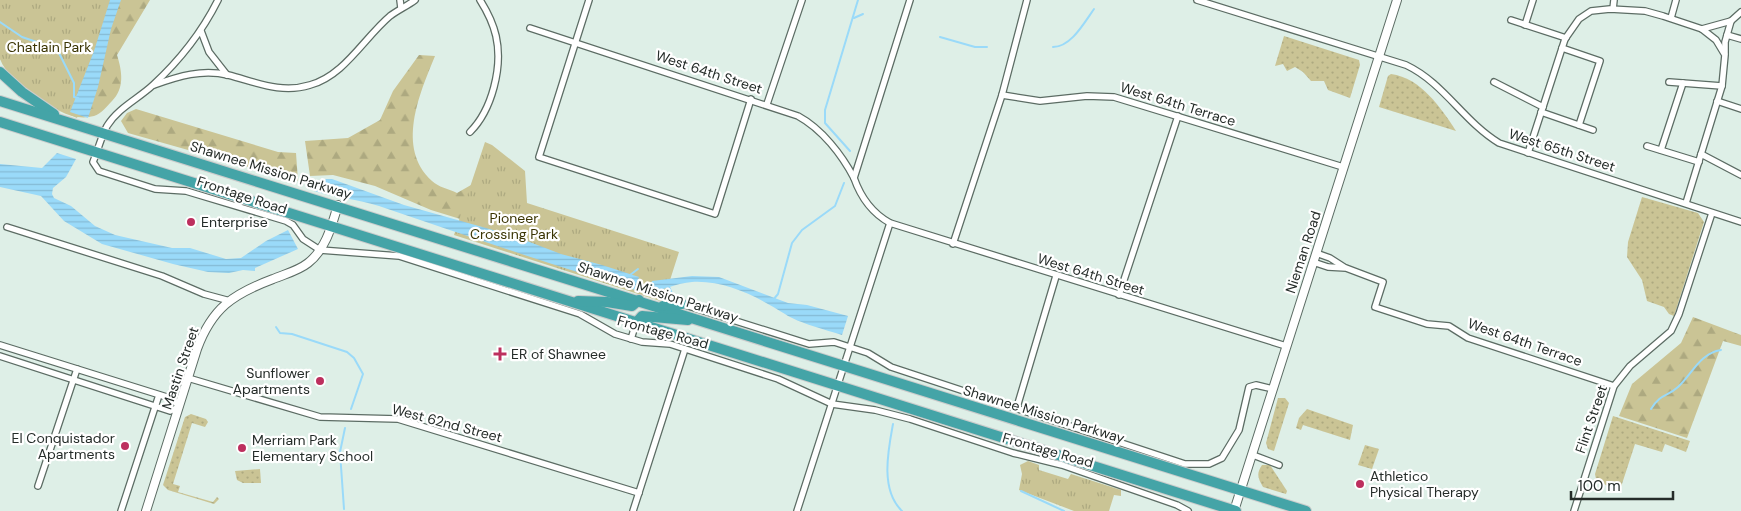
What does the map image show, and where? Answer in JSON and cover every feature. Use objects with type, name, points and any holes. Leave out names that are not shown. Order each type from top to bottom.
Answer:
[{"type":"highway","points":[[0,72],[22,92],[63,120]]},
{"type":"highway","name":"Shawnee Mission Parkway","points":[[0,101],[660,306],[844,366],[1306,511]]},
{"type":"highway","points":[[0,122],[1235,511]]},
{"type":"highway","points":[[565,301],[607,302],[620,306],[632,306],[639,300]]},
{"type":"highway","points":[[660,306],[682,304]]},
{"type":"highway","points":[[636,323],[642,316],[701,320]]},
{"type":"main road","name":"Nieman Road","points":[[1235,511],[1397,0]]},
{"type":"main road","name":"Mastin Street","points":[[146,511],[206,327],[219,309],[245,290],[297,270],[309,262],[320,250],[331,227],[338,205]]},
{"type":"street","points":[[97,152],[105,133],[116,116],[152,86],[201,31],[218,0]]},
{"type":"street","points":[[400,0],[401,8]]},
{"type":"street","points":[[152,86],[181,75],[199,73],[227,75],[273,88],[311,85],[335,72],[373,32],[401,8],[415,0]]},
{"type":"street","points":[[470,132],[480,122],[486,111],[496,75],[496,37],[480,0]]},
{"type":"street","points":[[589,0],[540,157],[715,214],[751,99]]},
{"type":"street","points":[[767,104],[802,0]]},
{"type":"street","points":[[854,178],[910,0]]},
{"type":"street","points":[[953,244],[1002,95],[1027,0]]},
{"type":"street","name":"West 65th Street","points":[[1197,0],[1218,3],[1418,70],[1435,82],[1479,130],[1500,143],[1741,222]]},
{"type":"street","points":[[1526,25],[1533,0]]},
{"type":"street","points":[[1613,9],[1614,0]]},
{"type":"street","points":[[1671,18],[1676,0]]},
{"type":"street","points":[[1528,153],[1566,38],[1572,26],[1591,11],[1613,9],[1645,11],[1671,18],[1702,29],[1716,40],[1725,55]]},
{"type":"street","points":[[1702,29],[1731,21],[1741,12]]},
{"type":"street","points":[[1511,20],[1566,38]]},
{"type":"street","points":[[1686,203],[1722,86],[1727,34],[1731,21]]},
{"type":"street","name":"West 64th Street","points":[[530,28],[767,104],[798,116],[814,127],[846,164],[867,205],[890,223],[1286,346]]},
{"type":"street","points":[[201,31],[210,52],[227,75]]},
{"type":"street","points":[[1727,34],[1741,39]]},
{"type":"street","points":[[1562,48],[1600,60],[1579,125]]},
{"type":"street","points":[[1494,82],[1542,109],[1593,130]]},
{"type":"street","points":[[1668,82],[1722,86]]},
{"type":"street","points":[[1661,150],[1683,83]]},
{"type":"street","name":"West 64th Terrace","points":[[1002,95],[1040,101],[1087,96],[1114,97],[1343,167]]},
{"type":"street","points":[[1717,101],[1741,109]]},
{"type":"street","points":[[1119,295],[1178,116]]},
{"type":"street","points":[[1647,146],[1699,162]]},
{"type":"street","name":"Frontage Road","points":[[97,152],[92,164],[99,171],[155,189],[186,190],[286,221],[293,225],[303,239],[320,250],[399,256],[580,314],[606,330],[631,339],[653,344],[670,344],[790,384],[817,400],[875,410],[1013,453],[1062,465],[1176,505],[1188,511]]},
{"type":"street","points":[[1701,154],[1741,175]]},
{"type":"street","name":"Flint Street","points":[[1574,511],[1614,386],[1630,366],[1671,331],[1679,314],[1712,213]]},
{"type":"street","points":[[797,511],[890,223]]},
{"type":"street","points":[[7,227],[162,276],[204,294],[230,301]]},
{"type":"street","name":"West 64th Terrace","points":[[1316,253],[1330,258],[1346,268],[1383,282],[1375,307],[1427,324],[1449,326],[1468,338],[1614,386]]},
{"type":"street","name":"West 64th Terrace","points":[[1313,262],[1328,267],[1346,268]]},
{"type":"street","points":[[1017,407],[1056,276]]},
{"type":"street","name":"Frontage Road","points":[[682,304],[808,344],[827,342],[850,347],[868,353],[891,367],[1017,407],[1053,422],[1178,462],[1198,466],[1217,462],[1231,447],[1243,417],[1245,395],[1249,387],[1256,385],[1273,389]]},
{"type":"street","points":[[631,339],[636,323]]},
{"type":"street","points":[[0,345],[173,399],[179,407],[170,411],[74,378],[0,356]]},
{"type":"street","points":[[633,511],[686,349]]},
{"type":"street","points":[[38,486],[77,369]]},
{"type":"street","name":"West 62nd Street","points":[[188,378],[320,417],[398,419],[639,493]]},
{"type":"street","points":[[121,511],[160,395]]},
{"type":"street","points":[[1253,455],[1279,465]]},
{"type":"green space","name":"Chatlain Park","points":[[0,0],[112,0],[77,118],[33,94],[5,69],[0,59]]},
{"type":"green space","name":"Chatlain Park","points":[[104,0],[150,0],[117,55],[121,85],[116,96],[104,110],[94,116],[81,117],[67,114],[42,100],[0,59],[0,22]]},
{"type":"green space","points":[[1284,36],[1359,60],[1360,65],[1350,98],[1328,90],[1324,81],[1311,81],[1303,72],[1295,67],[1287,71],[1283,64],[1275,66]]},
{"type":"green space","points":[[419,55],[435,56],[423,87],[414,121],[415,153],[421,168],[437,185],[457,193],[471,185],[483,226],[431,210],[375,186],[333,175],[310,176],[305,141],[348,138],[380,120],[393,91]]},
{"type":"green space","points":[[1391,74],[1412,81],[1429,95],[1456,131],[1379,107],[1388,76]]},
{"type":"green space","points":[[136,109],[278,152],[296,153],[298,181],[128,133],[121,121],[127,113]]},
{"type":"green space","name":"Pioneer Crossing Park","points":[[485,142],[492,145],[525,171],[527,203],[679,252],[663,302],[454,235]]},
{"type":"green space","points":[[1642,197],[1698,213],[1704,222],[1674,316],[1669,314],[1664,307],[1647,301],[1642,280],[1627,257],[1628,242]]},
{"type":"green space","points":[[1693,317],[1741,335],[1741,346],[1723,341],[1687,438],[1619,416],[1632,384],[1681,343]]},
{"type":"green space","points":[[1278,398],[1285,398],[1289,403],[1274,451],[1268,449],[1266,443]]},
{"type":"green space","points":[[1307,409],[1353,425],[1350,440],[1303,425],[1301,430],[1296,428],[1299,418]]},
{"type":"green space","points":[[191,414],[206,419],[208,422],[205,427],[192,423],[173,484],[180,486],[178,492],[213,502],[217,497],[219,499],[214,504],[168,490],[163,485],[185,417]]},
{"type":"green space","points":[[1613,416],[1690,441],[1686,452],[1665,444],[1662,452],[1635,444],[1620,490],[1614,490],[1596,479],[1595,474]]},
{"type":"green space","points":[[1365,445],[1379,449],[1372,469],[1358,465]]},
{"type":"green space","points":[[1028,461],[1039,465],[1039,470],[1068,479],[1071,474],[1121,490],[1121,496],[1114,495],[1109,511],[1074,511],[1019,490],[1022,474],[1020,465]]},
{"type":"green space","points":[[1262,465],[1270,465],[1287,491],[1286,494],[1263,487],[1258,476]]},
{"type":"green space","points":[[260,469],[261,483],[243,483],[237,480],[235,471]]},
{"type":"water","points":[[110,0],[121,0],[111,29],[98,87],[88,118],[70,112],[94,51]]},
{"type":"water","points":[[57,153],[76,159],[66,177],[53,188],[52,194],[54,198],[71,206],[95,226],[115,235],[172,248],[190,248],[226,259],[241,258],[266,241],[288,230],[298,249],[255,268],[255,271],[243,270],[229,273],[208,272],[102,244],[64,221],[41,196],[0,187],[0,164],[42,168]]},
{"type":"water","points":[[323,179],[332,179],[404,205],[514,236],[561,254],[639,277],[635,290],[379,206],[314,191]]},
{"type":"water","points":[[692,276],[719,277],[788,303],[807,305],[848,316],[842,335],[797,320],[741,291],[717,284],[692,282],[675,285],[648,294],[652,281]]},
{"type":"waterway","points":[[850,151],[825,123],[825,110],[858,0]]},
{"type":"waterway","points":[[1053,47],[1060,46],[1071,39],[1094,9]]},
{"type":"waterway","points":[[854,18],[863,14]]},
{"type":"waterway","points":[[0,22],[22,37],[57,49],[74,83],[74,97],[78,98]]},
{"type":"waterway","points":[[940,37],[975,47],[987,47]]},
{"type":"waterway","points":[[773,300],[778,294],[792,243],[802,230],[835,206],[844,183]]},
{"type":"waterway","points":[[630,275],[638,269]]},
{"type":"waterway","points":[[669,287],[674,298]]},
{"type":"waterway","points":[[276,327],[280,333],[292,334],[347,352],[354,358],[363,374],[351,409]]},
{"type":"waterway","points":[[1651,409],[1661,398],[1678,387],[1707,355],[1721,350]]},
{"type":"waterway","points":[[893,424],[889,446],[888,481],[895,502],[902,511]]},
{"type":"waterway","points":[[344,509],[340,452],[345,428]]},
{"type":"waterway","points":[[1021,491],[1064,511]]},
{"type":"place","name":"Enterprise","points":[[191,222]]},
{"type":"place","name":"ER of Shawnee","points":[[500,354]]},
{"type":"place","name":"Sunflower Apartments","points":[[320,381]]},
{"type":"place","name":"El Conquistador Apartments","points":[[125,446]]},
{"type":"place","name":"Merriam Park Elementary School","points":[[242,448]]},
{"type":"place","name":"Athletico Physical Therapy","points":[[1360,484]]}]
